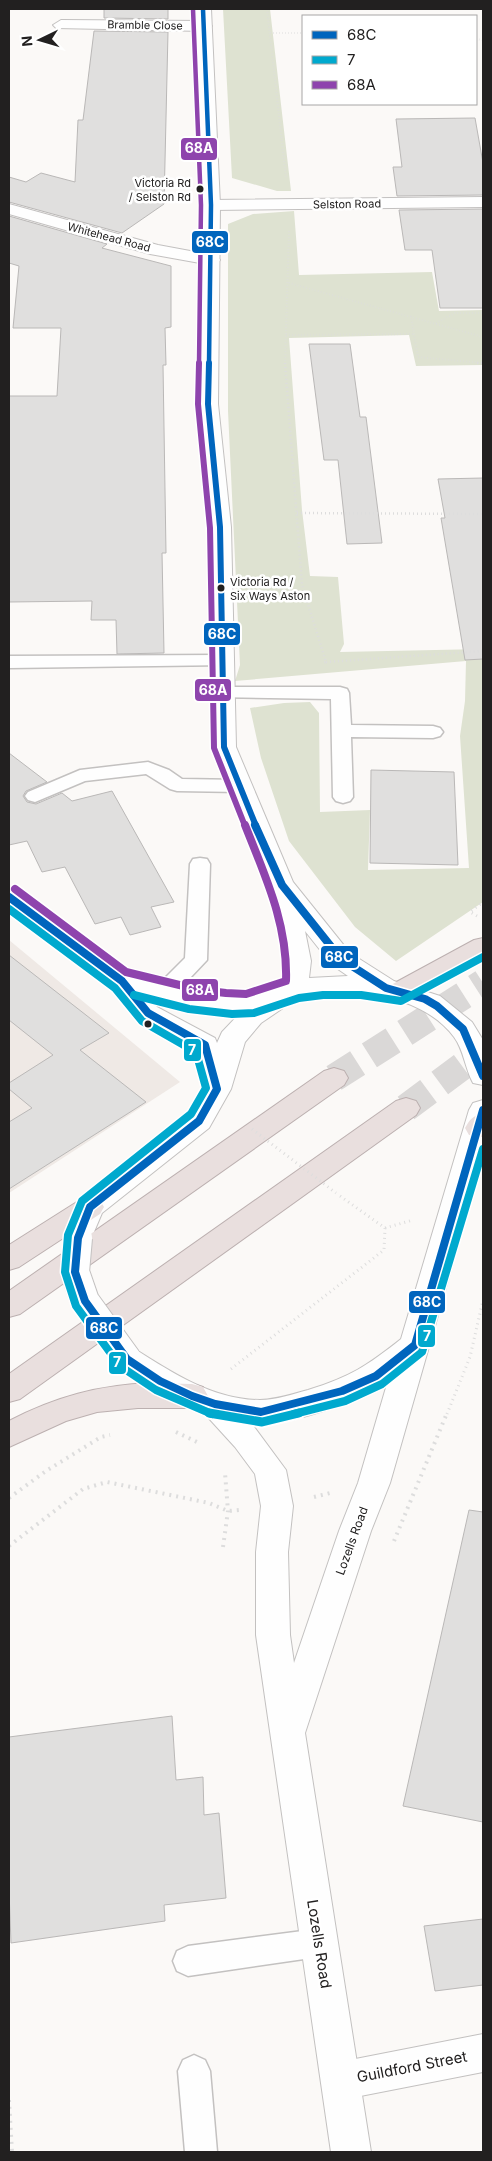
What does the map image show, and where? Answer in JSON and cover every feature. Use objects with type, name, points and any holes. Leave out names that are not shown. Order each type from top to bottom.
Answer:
[{"type":"highway","points":[[393,990],[483,946]]},
{"type":"highway","points":[[9,1306],[334,1078]]},
{"type":"highway","points":[[9,1390],[406,1108]]},
{"type":"highway","points":[[9,1259],[90,1207]]},
{"type":"highway","points":[[9,1435],[44,1417],[82,1403],[142,1395],[204,1400]]},
{"type":"street","name":"Bramble Close","points":[[61,26],[87,16],[204,17]]},
{"type":"street","points":[[204,17],[211,205],[208,404],[220,527],[224,747],[272,866],[282,885],[341,959],[393,990]]},
{"type":"street","name":"Selston Road","points":[[211,205],[483,202]]},
{"type":"street","name":"Whitehead Road","points":[[9,209],[156,250],[211,260]]},
{"type":"street","points":[[282,885],[298,961],[292,990],[252,1017],[232,1039],[218,1089],[199,1121],[90,1207],[78,1238],[76,1272],[84,1301],[127,1359],[160,1381],[204,1400],[260,1412],[342,1391],[376,1376],[415,1345]]},
{"type":"street","points":[[9,897],[122,981],[148,1013],[205,1045],[218,1089]]},
{"type":"street","points":[[122,981],[198,1000],[247,1004],[292,990],[332,985],[393,990],[425,999],[437,1006],[463,1029],[483,1076]]},
{"type":"street","name":"Lozells Road","points":[[287,1736],[355,1531],[374,1483],[482,1120]]},
{"type":"street","name":"Lozells Road","points":[[204,1400],[246,1438],[270,1470],[277,1506],[272,1552],[273,1635],[351,2152]]},
{"type":"street","name":"Guildford Street","points":[[340,2081],[483,2053]]},
{"type":"lane","points":[[9,662],[222,661]]},
{"type":"lane","points":[[222,693],[340,692],[343,797]]},
{"type":"lane","points":[[341,731],[433,732]]},
{"type":"lane","points":[[34,796],[80,776],[148,768],[162,774],[177,785],[240,786]]},
{"type":"lane","points":[[164,992],[196,960],[200,864]]},
{"type":"lane","points":[[188,1961],[318,1943]]},
{"type":"lane","points":[[194,2071],[201,2152]]},
{"type":"path","points":[[267,9],[289,204],[289,283],[285,367],[302,585],[326,662]]},
{"type":"path","points":[[270,33],[302,33]]},
{"type":"path","points":[[289,283],[483,337]]},
{"type":"path","points":[[436,323],[455,313],[483,313]]},
{"type":"path","points":[[411,316],[418,356],[449,361],[483,363]]},
{"type":"path","points":[[286,335],[413,334]]},
{"type":"path","points":[[297,513],[483,514]]},
{"type":"path","points":[[317,664],[483,651]]},
{"type":"path","points":[[483,902],[470,912],[483,920]]},
{"type":"path","points":[[252,1129],[385,1228]]},
{"type":"path","points":[[385,1228],[423,1217]]},
{"type":"path","points":[[231,1369],[384,1250],[385,1228]]},
{"type":"path","points":[[394,1541],[470,1357],[483,1300]]},
{"type":"path","points":[[169,1432],[178,1432],[206,1446]]},
{"type":"path","points":[[9,1498],[46,1471],[101,1437],[116,1434]]},
{"type":"path","points":[[222,1547],[228,1511],[224,1467]]},
{"type":"path","points":[[9,1546],[83,1489],[107,1482],[209,1503],[228,1511],[277,1506],[374,1483]]},
{"type":"path","points":[[9,2100],[12,2152]]},
{"type":"shaded area","points":[[9,940],[180,1082],[9,1193]]},
{"type":"green space","points":[[223,9],[270,9],[291,191],[277,191],[232,178]]},
{"type":"green space","points":[[294,211],[299,275],[432,272],[439,311],[483,310],[483,365],[416,366],[409,335],[289,338],[302,510],[310,576],[338,577],[344,644],[340,652],[483,649],[483,902],[396,961],[355,927],[289,841],[261,758],[250,708],[284,703],[310,702],[319,713],[320,812],[370,810],[368,870],[469,868],[460,736],[465,701],[466,661],[235,681],[240,665],[228,411],[228,224],[253,214]]},
{"type":"building","points":[[104,9],[168,9],[168,19],[104,18]]},
{"type":"building","points":[[94,31],[168,32],[164,204],[122,233],[9,202],[9,177],[26,182],[41,173],[75,182],[78,120],[83,120]]},
{"type":"building","points":[[475,118],[483,163],[483,195],[397,196],[393,167],[402,167],[396,119]]},
{"type":"building","points":[[483,209],[483,308],[440,308],[432,250],[405,250],[399,210]]},
{"type":"building","points":[[9,216],[107,244],[102,248],[171,266],[171,327],[165,328],[166,365],[163,365],[166,553],[162,553],[164,653],[117,654],[116,620],[91,620],[92,601],[9,602],[9,396],[57,396],[61,328],[13,328],[19,266],[9,263]]},
{"type":"building","points":[[309,344],[350,344],[360,417],[366,417],[382,543],[347,544],[338,460],[324,460]]},
{"type":"building","points":[[483,478],[483,659],[465,660],[441,518],[445,518],[438,479]]},
{"type":"building","points":[[9,753],[47,782],[26,791],[23,796],[27,802],[36,804],[62,793],[72,801],[112,791],[174,902],[151,907],[161,927],[130,935],[121,917],[95,924],[65,867],[42,872],[27,841],[9,845]]},
{"type":"building","points":[[371,770],[454,772],[458,865],[370,863]]},
{"type":"building","points":[[9,955],[109,1033],[80,1050],[146,1102],[9,1189],[9,1122],[32,1108],[9,1089],[9,1083],[53,1055],[9,1020]]},
{"type":"building","points":[[469,1510],[483,1512],[483,1822],[403,1806]]},
{"type":"building","points":[[172,1716],[176,1780],[203,1777],[204,1815],[219,1813],[226,1898],[164,1905],[165,1921],[11,1943],[9,1737]]},
{"type":"building","points":[[483,1919],[483,1985],[435,1991],[424,1926]]},
{"type":"tunnel","points":[[334,1078],[483,983]]},
{"type":"tunnel","points":[[406,1108],[483,1051]]},
{"type":"transit line","name":"68A","points":[[15,889],[126,972],[200,990],[226,993],[246,994],[286,981],[286,954],[278,909],[214,748],[210,528],[198,404],[201,205],[193,9]]},
{"type":"transit line","name":"68C","points":[[203,9],[211,205],[208,404],[220,527],[224,747],[272,866],[282,885],[341,959],[386,988],[425,999],[437,1006],[463,1029],[483,1076]]},
{"type":"transit line","name":"68C","points":[[9,897],[122,981],[148,1013],[205,1045],[217,1089],[199,1121],[90,1207],[78,1238],[75,1272],[85,1301],[127,1359],[160,1381],[192,1396],[215,1404],[261,1412],[342,1391],[376,1376],[415,1345],[483,1110]]},
{"type":"transit line","name":"7","points":[[9,909],[115,988],[142,1021],[196,1052],[206,1088],[191,1114],[82,1201],[68,1235],[65,1272],[76,1306],[120,1366],[156,1390],[212,1414],[262,1422],[345,1401],[382,1384],[422,1352],[483,1149]]},
{"type":"transit line","name":"7","points":[[134,995],[189,1009],[232,1014],[254,1013],[299,998],[323,995],[361,995],[401,1001],[483,957]]},
{"type":"place","name":"Victoria Rd / Selston Rd","points":[[200,189]]},
{"type":"place","name":"Victoria Rd / Six Ways Aston","points":[[221,588]]}]
